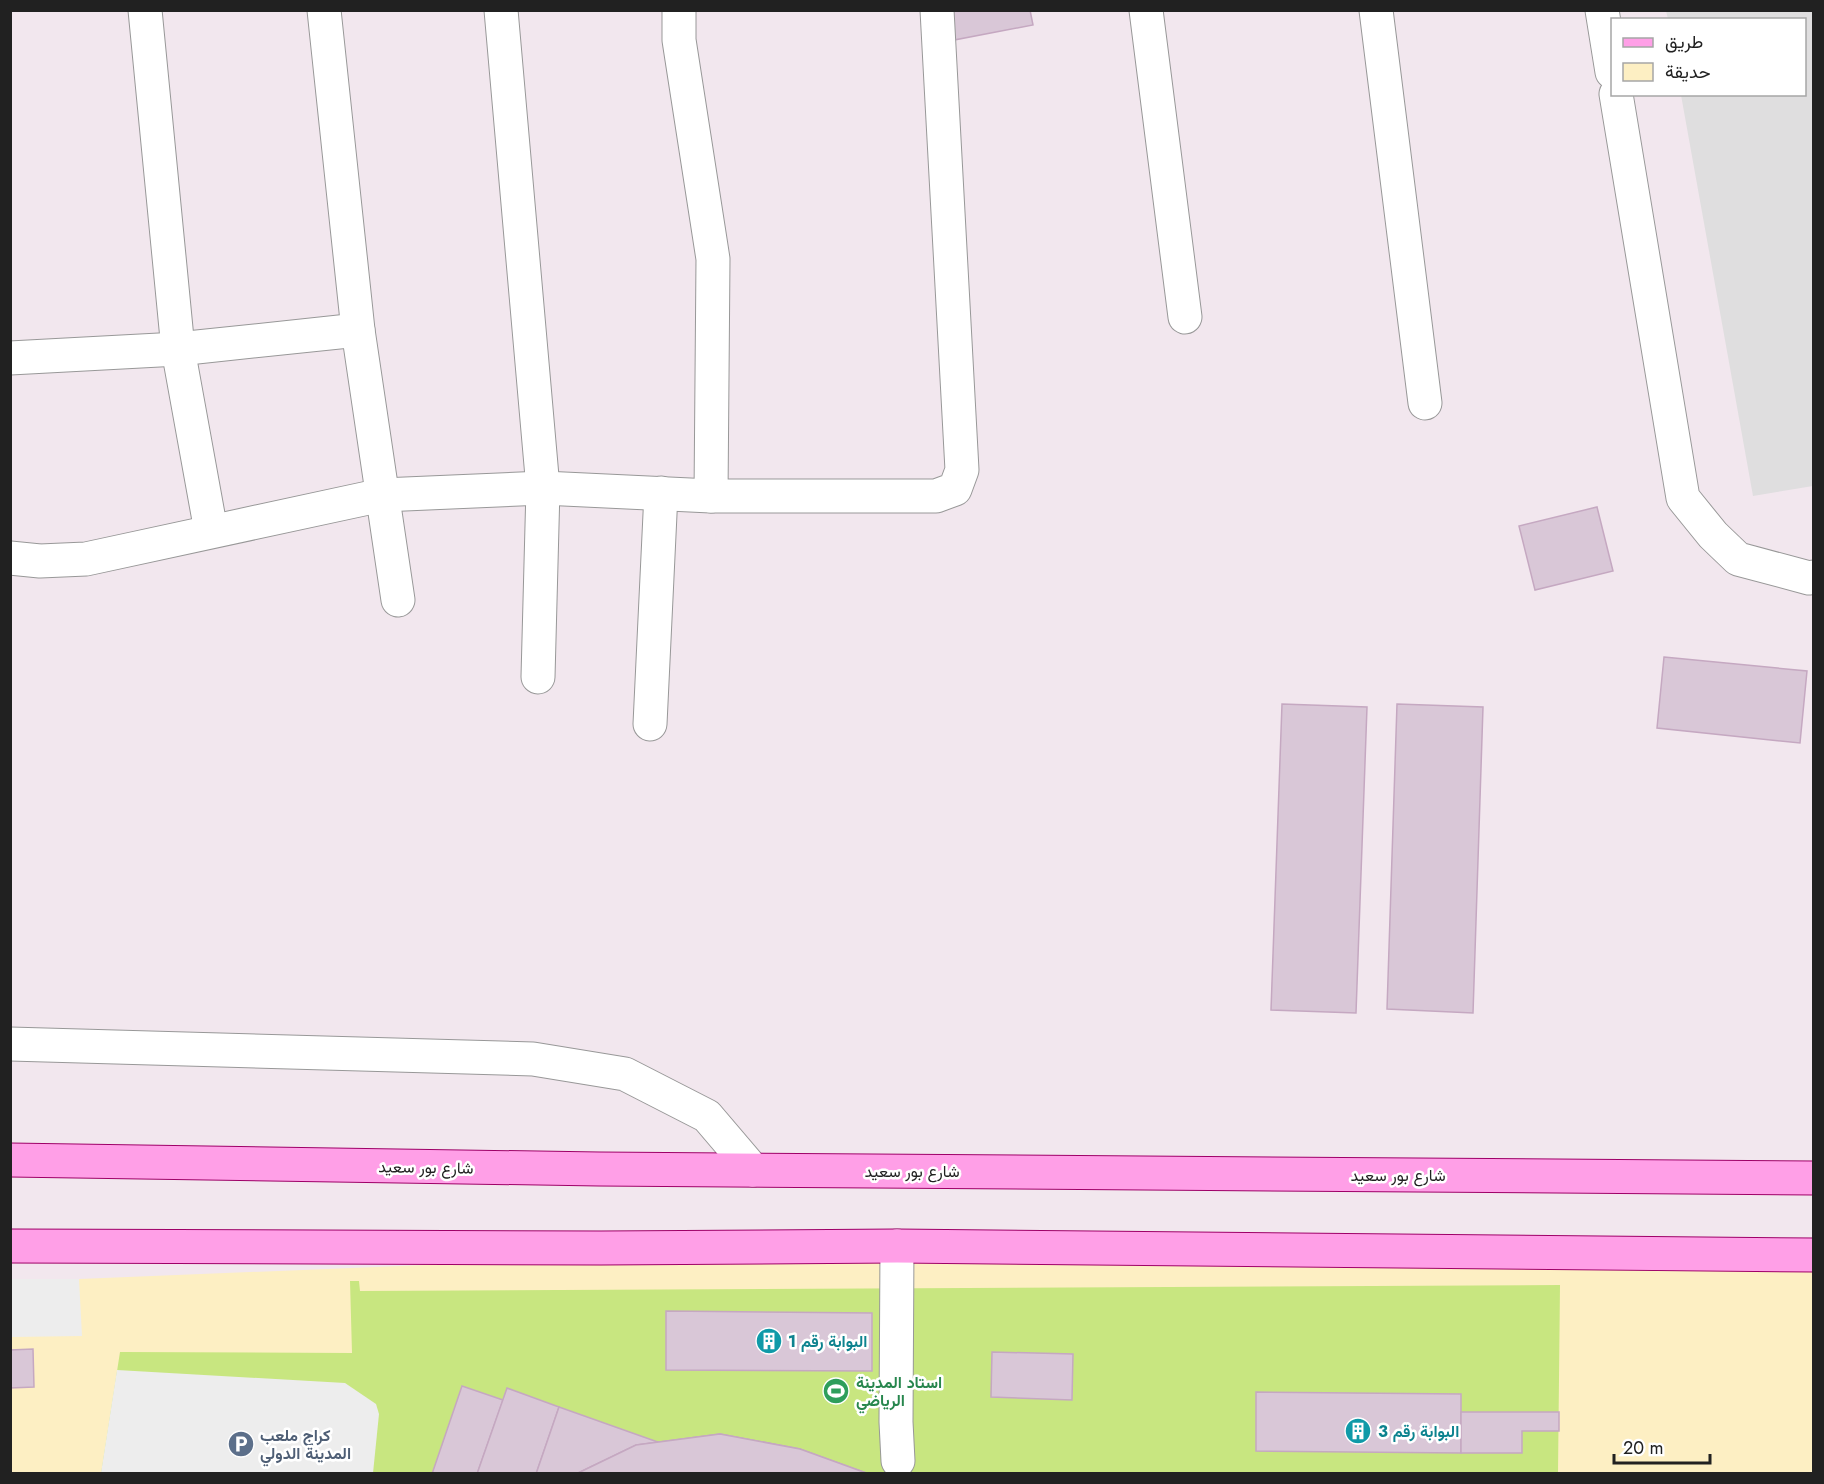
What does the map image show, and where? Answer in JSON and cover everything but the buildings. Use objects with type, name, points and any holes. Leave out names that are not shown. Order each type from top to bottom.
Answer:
[{"type":"main road","name":"شارع بور سعيد","points":[[10,1160],[753,1170],[1814,1178]]},
{"type":"main road","points":[[10,1246],[589,1248],[897,1246],[1814,1255]]},
{"type":"street","points":[[145,10],[178,349],[212,531]]},
{"type":"street","points":[[324,10],[358,330],[398,600]]},
{"type":"street","points":[[501,10],[543,488],[538,677]]},
{"type":"street","points":[[679,10],[679,40],[713,259],[711,496]]},
{"type":"street","points":[[10,558],[40,561],[86,559],[382,495],[543,488],[711,496],[936,496],[955,489],[962,470],[937,10]]},
{"type":"street","points":[[1146,10],[1185,317]]},
{"type":"street","points":[[1376,10],[1425,403]]},
{"type":"street","points":[[1602,10],[1611,66]]},
{"type":"street","points":[[1616,96],[1683,498],[1713,535],[1738,559],[1809,578],[1814,577]]},
{"type":"street","points":[[10,358],[178,349],[358,330]]},
{"type":"street","points":[[650,724],[661,493]]},
{"type":"street","points":[[10,1044],[533,1059],[625,1074],[707,1116],[753,1170]]},
{"type":"street","points":[[897,1246],[896,1422],[898,1461]]},
{"type":"shaded area","points":[[1666,11],[1813,11],[1813,486],[1753,496],[1681,96],[1806,96],[1806,18],[1668,18]]},
{"type":"shaded area","points":[[11,1279],[79,1279],[82,1336],[11,1337]]},
{"type":"shaded area","name":"كراج ملعب المدينة الدولي","points":[[117,1370],[345,1383],[376,1404],[379,1414],[373,1473],[101,1473]]},
{"type":"green space","name":"استاد المدينة الرياضي","points":[[897,1246],[1813,1253],[1813,1473],[11,1473],[10,1279],[79,1279]]},
{"type":"green space","name":"استاد المدينة الرياضي","points":[[350,1281],[359,1281],[360,1291],[1560,1285],[1558,1473],[101,1474],[120,1352],[352,1353]]},
{"type":"place","name":"البوابة رقم 1","points":[[769,1341]]},
{"type":"place","name":"استاد المدينة الرياضي","points":[[836,1391]]},
{"type":"place","name":"البوابة رقم 3","points":[[1358,1431]]},
{"type":"place","name":"كراج ملعب المدينة الدولي","points":[[241,1444]]}]
